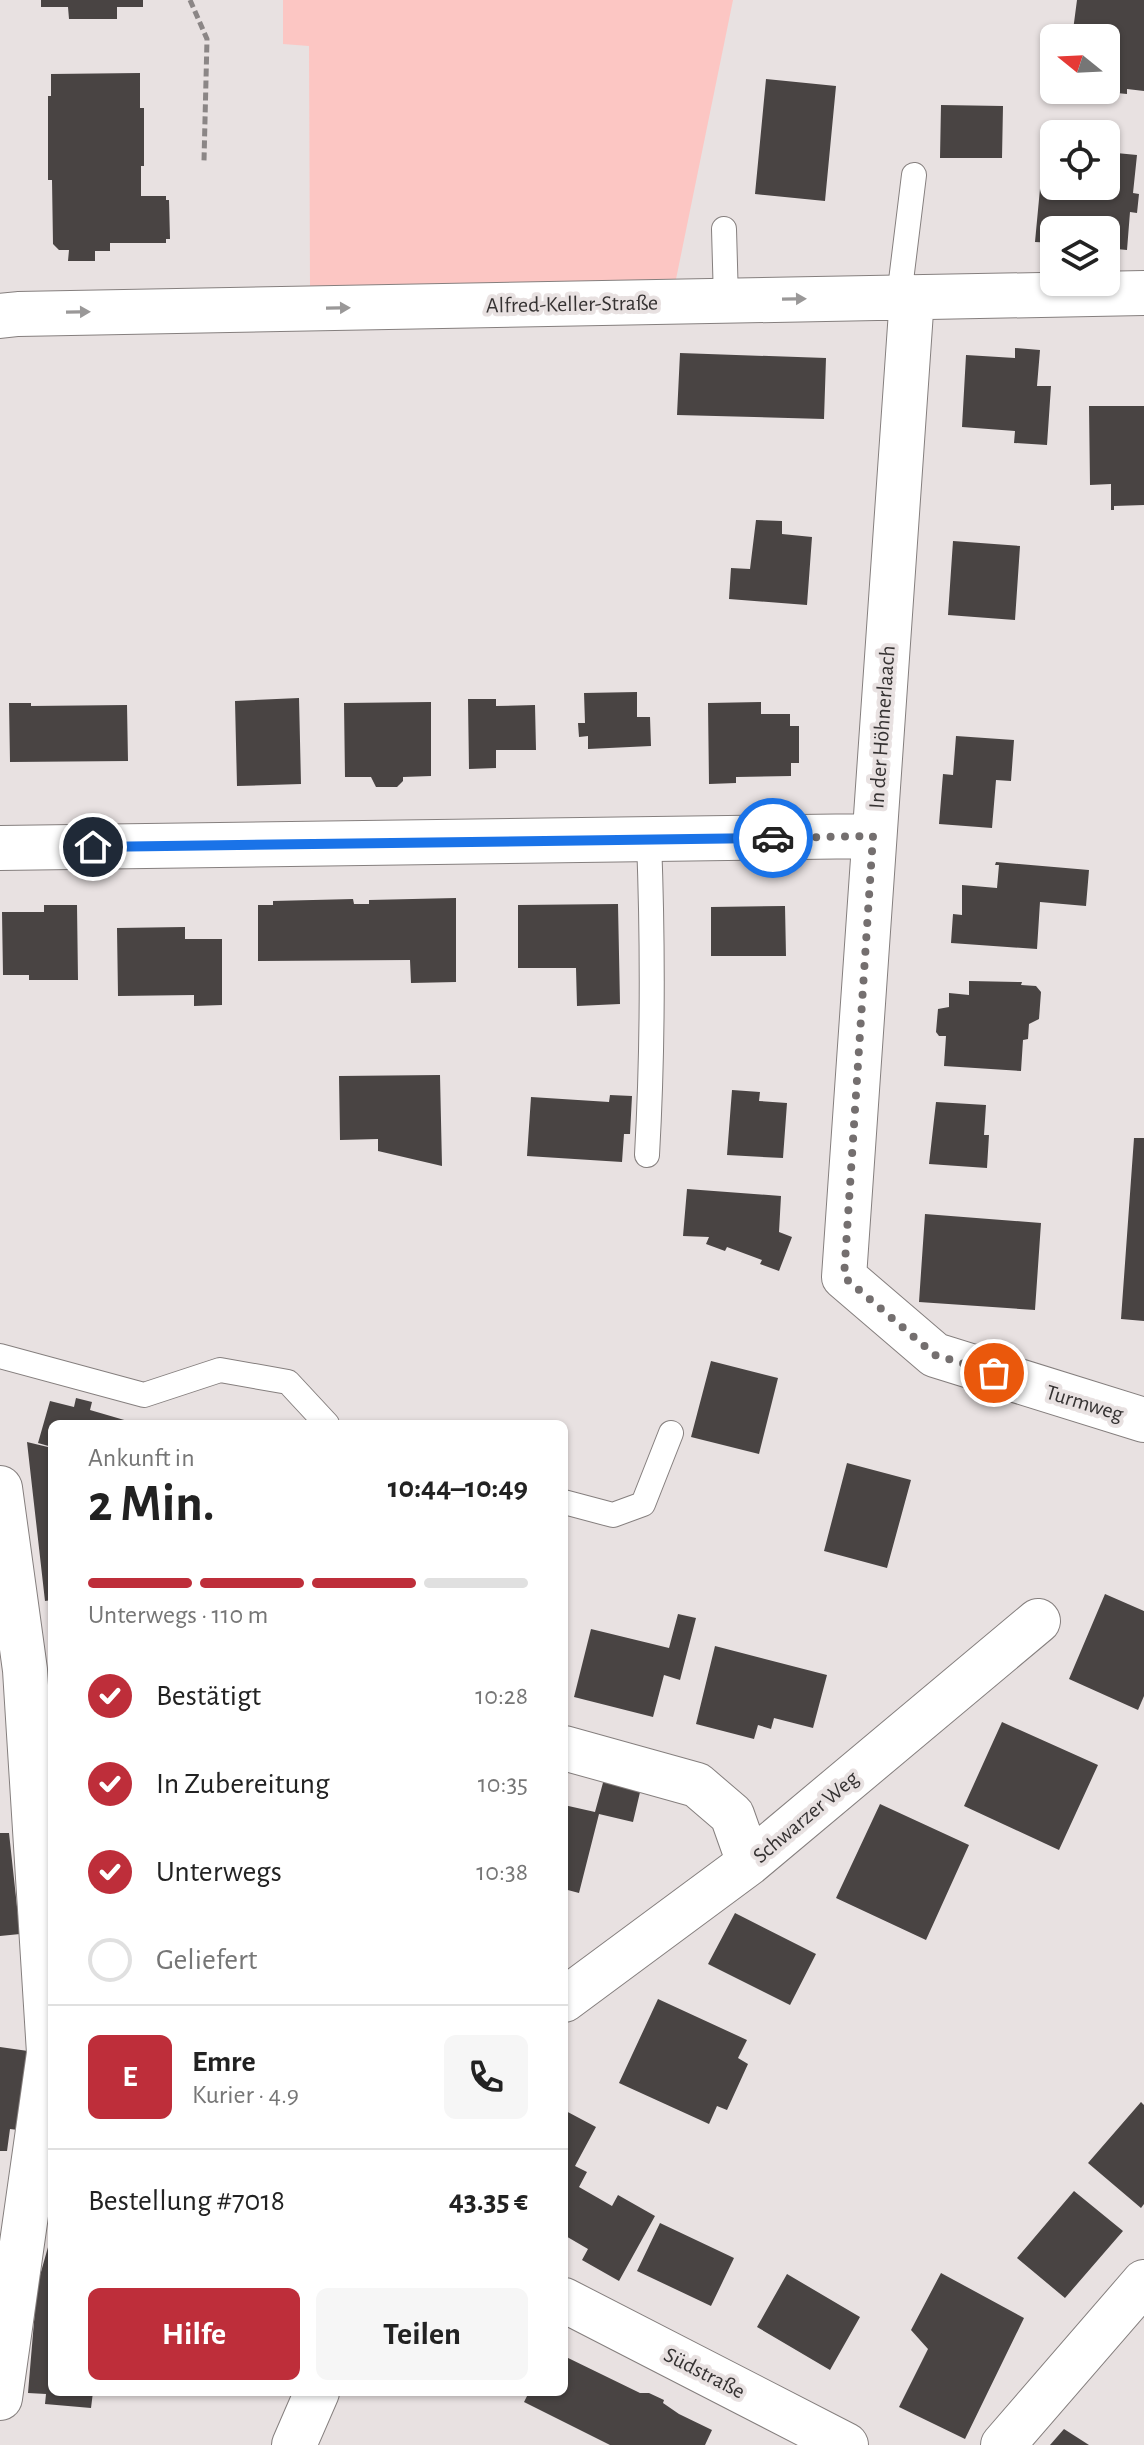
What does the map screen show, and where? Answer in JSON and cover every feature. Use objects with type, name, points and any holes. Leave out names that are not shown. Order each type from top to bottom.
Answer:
[{"type":"street","name":"Alfred-Keller-Straße","points":[[0,316],[1144,293]]},
{"type":"street","name":"In der Höhnerlaach","points":[[905,297],[844,1277],[935,1355]]},
{"type":"street","points":[[0,848],[873,836]]},
{"type":"street","name":"Turmweg","points":[[935,1355],[1144,1420]]},
{"type":"street","points":[[0,1488],[38,1668],[48,2018]]},
{"type":"street","name":"Schwarzer Weg","points":[[568,1997],[749,1863],[1038,1621]]},
{"type":"street","points":[[568,1749],[697,1785],[732,1815],[749,1863]]},
{"type":"street","points":[[0,2398],[48,2060]]},
{"type":"street","points":[[1003,2445],[1144,2282]]},
{"type":"street","name":"Südstraße","points":[[568,2302],[846,2445]]},
{"type":"street","points":[[294,2445],[316,2396]]},
{"type":"lane","points":[[905,297],[914,175]]},
{"type":"lane","points":[[724,229],[726,300]]},
{"type":"lane","points":[[647,1155],[652,1080],[653,961],[649,840]]},
{"type":"lane","points":[[0,1356],[144,1395],[220,1370],[288,1382],[323,1420]]},
{"type":"lane","points":[[568,1503],[613,1515],[643,1504],[671,1433]]},
{"type":"path","points":[[190,0],[207,39],[204,161]]},
{"type":"shaded area","points":[[283,0],[733,0],[674,289],[310,288],[309,46],[283,44]]},
{"type":"building","points":[[41,0],[143,0],[143,7],[117,7],[117,19],[69,19],[68,7],[41,7]]},
{"type":"building","points":[[1077,0],[1144,0],[1144,91],[1127,89],[1127,94],[1120,93],[1120,24],[1074,24]]},
{"type":"building","points":[[140,73],[140,108],[144,108],[141,196],[166,196],[169,200],[170,239],[166,239],[166,243],[110,243],[110,251],[95,251],[95,261],[68,261],[69,250],[59,250],[53,244],[52,180],[48,180],[51,74]]},
{"type":"building","points":[[766,79],[836,86],[825,201],[755,194]]},
{"type":"building","points":[[941,105],[1003,106],[1002,158],[940,158]]},
{"type":"building","points":[[1120,153],[1137,155],[1133,193],[1139,194],[1137,213],[1130,212],[1127,250],[1120,249],[1120,216],[1040,216],[1040,242],[1035,242],[1040,189],[1040,200],[1120,200]]},
{"type":"building","points":[[1015,348],[1040,350],[1037,386],[1051,386],[1047,445],[1014,443],[1015,431],[962,427],[966,355],[1015,358]]},
{"type":"building","points":[[680,353],[826,358],[824,419],[677,415]]},
{"type":"building","points":[[1089,406],[1144,406],[1144,505],[1114,506],[1111,510],[1111,484],[1090,485]]},
{"type":"building","points":[[756,520],[782,521],[782,534],[812,537],[807,605],[729,599],[731,568],[750,569]]},
{"type":"building","points":[[953,541],[1020,546],[1015,620],[948,615]]},
{"type":"building","points":[[637,692],[637,717],[650,717],[651,746],[588,749],[588,736],[579,737],[578,723],[585,723],[584,693]]},
{"type":"building","points":[[299,698],[301,784],[237,786],[235,701]]},
{"type":"building","points":[[468,699],[496,699],[496,706],[535,705],[536,750],[496,750],[496,768],[469,769]]},
{"type":"building","points":[[431,702],[431,776],[403,777],[397,787],[376,787],[371,777],[345,777],[344,703]]},
{"type":"building","points":[[761,702],[761,714],[790,714],[790,726],[799,726],[799,763],[791,763],[791,776],[736,777],[736,783],[709,784],[708,703]]},
{"type":"building","points":[[9,703],[31,703],[31,706],[127,705],[128,761],[10,762]]},
{"type":"building","points":[[956,736],[1014,740],[1011,781],[996,780],[992,828],[939,824],[943,774],[953,775]]},
{"type":"building","points":[[996,862],[1089,870],[1086,906],[1040,902],[1037,949],[951,943],[953,914],[962,915],[962,885],[997,888],[999,865],[995,865]]},
{"type":"building","points":[[456,898],[456,982],[411,983],[410,960],[258,961],[258,905],[273,905],[273,901],[353,899],[354,904],[369,904],[369,900]]},
{"type":"building","points":[[618,904],[620,1004],[577,1006],[576,968],[518,968],[518,905]]},
{"type":"building","points":[[44,905],[77,905],[78,980],[29,980],[29,975],[3,975],[2,912],[44,912]]},
{"type":"building","points":[[785,906],[786,956],[711,956],[711,907]]},
{"type":"building","points":[[185,927],[185,939],[222,939],[222,1005],[194,1006],[194,995],[118,996],[117,928]]},
{"type":"building","points":[[969,981],[1022,982],[1021,985],[1036,986],[1041,992],[1039,1019],[1029,1024],[1028,1039],[1023,1040],[1021,1071],[944,1066],[946,1036],[939,1036],[936,1032],[938,1009],[949,1007],[949,993],[969,995]]},
{"type":"building","points":[[440,1075],[442,1166],[378,1151],[378,1139],[340,1140],[339,1076]]},
{"type":"building","points":[[732,1090],[760,1092],[759,1101],[787,1103],[783,1158],[727,1155]]},
{"type":"building","points":[[610,1095],[632,1096],[630,1134],[624,1134],[622,1162],[527,1156],[531,1097],[609,1102]]},
{"type":"building","points":[[936,1102],[986,1105],[984,1135],[989,1135],[987,1168],[929,1164]]},
{"type":"building","points":[[1134,1138],[1144,1138],[1144,1321],[1121,1319]]},
{"type":"building","points":[[687,1189],[781,1196],[779,1232],[792,1237],[779,1271],[760,1264],[762,1260],[727,1247],[725,1251],[706,1244],[709,1237],[683,1236]]},
{"type":"building","points":[[925,1214],[1041,1223],[1035,1310],[919,1302]]},
{"type":"building","points":[[711,1361],[778,1378],[759,1454],[691,1437]]},
{"type":"building","points":[[76,1398],[92,1402],[90,1410],[124,1420],[48,1420],[48,1446],[38,1443],[50,1401],[74,1407]]},
{"type":"building","points":[[27,1442],[48,1447],[48,1601],[45,1601]]},
{"type":"building","points":[[847,1463],[911,1480],[887,1568],[824,1551]]},
{"type":"building","points":[[1105,1594],[1144,1611],[1144,1696],[1138,1710],[1069,1679]]},
{"type":"building","points":[[678,1614],[696,1618],[680,1680],[664,1675],[653,1717],[574,1697],[591,1629],[669,1648]]},
{"type":"building","points":[[715,1646],[827,1675],[813,1728],[774,1718],[771,1729],[758,1725],[754,1739],[696,1724]]},
{"type":"building","points":[[1002,1722],[1098,1765],[1059,1850],[964,1806]]},
{"type":"building","points":[[604,1779],[641,1788],[633,1822],[599,1814],[579,1893],[568,1890],[568,1806],[595,1812]]},
{"type":"building","points":[[880,1804],[969,1845],[926,1940],[836,1898]]},
{"type":"building","points":[[0,1833],[9,1833],[20,1934],[0,1936]]},
{"type":"building","points":[[735,1913],[816,1954],[790,2005],[708,1964]]},
{"type":"building","points":[[658,1999],[747,2040],[738,2058],[748,2064],[727,2110],[717,2106],[709,2124],[619,2083]]},
{"type":"building","points":[[0,2047],[28,2051],[18,2130],[10,2129],[7,2151],[0,2151]]},
{"type":"building","points":[[1141,2102],[1144,2105],[1144,2204],[1141,2208],[1088,2163]]},
{"type":"building","points":[[568,2112],[596,2127],[575,2166],[587,2172],[579,2187],[612,2206],[618,2195],[655,2216],[619,2281],[582,2260],[588,2249],[568,2237]]},
{"type":"building","points":[[1074,2191],[1123,2231],[1065,2298],[1017,2258]]},
{"type":"building","points":[[660,2223],[734,2258],[711,2306],[637,2271]]},
{"type":"building","points":[[48,2247],[48,2396],[92,2396],[91,2408],[45,2404],[46,2394],[28,2393],[37,2286]]},
{"type":"building","points":[[941,2273],[1024,2318],[965,2439],[899,2407],[928,2349],[911,2330]]},
{"type":"building","points":[[787,2274],[860,2317],[830,2370],[757,2327]]},
{"type":"building","points":[[568,2358],[640,2393],[649,2393],[664,2400],[663,2403],[679,2414],[712,2430],[705,2445],[610,2445],[524,2402],[527,2396],[568,2396]]},
{"type":"building","points":[[1064,2429],[1089,2445],[1050,2445]]},
{"type":"way so far","points":[[773,838],[873,836],[844,1277],[935,1355],[994,1373]]},
{"type":"route","points":[[93,847],[773,838]]}]
